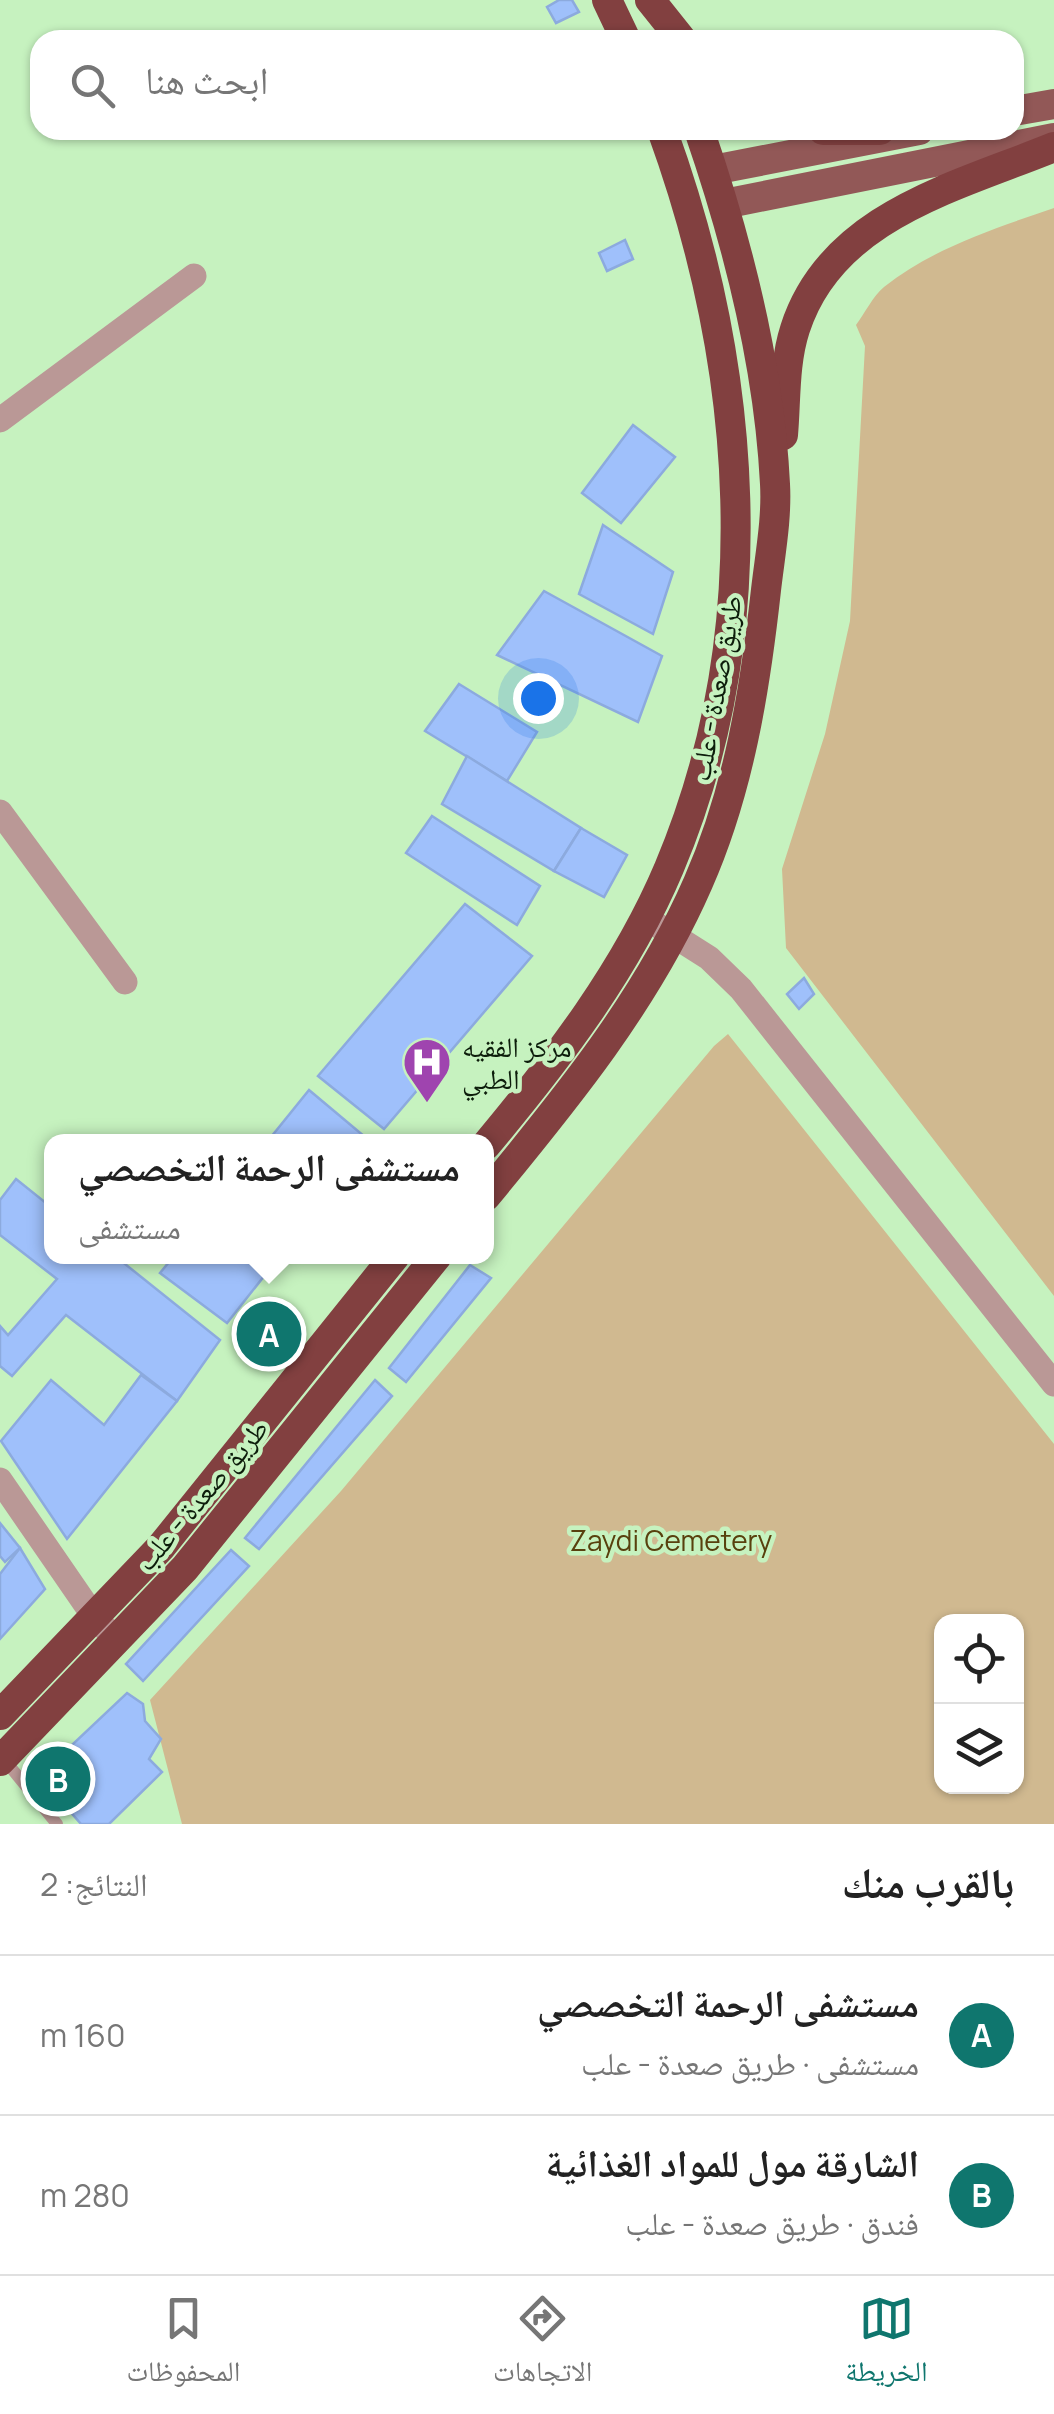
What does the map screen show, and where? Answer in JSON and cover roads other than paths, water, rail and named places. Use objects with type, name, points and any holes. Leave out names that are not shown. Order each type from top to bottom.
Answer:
[{"type":"highway","points":[[607,0],[621,30]]},
{"type":"highway","points":[[649,0],[661,30]]},
{"type":"highway","points":[[649,0],[674,30]]},
{"type":"highway","name":"طريق صعدة - علب","points":[[494,1135],[573,1035],[668,871],[706,764],[729,634],[738,537],[737,490],[724,375],[686,205],[665,140]]},
{"type":"highway","name":"طريق صعدة - علب","points":[[494,1186],[599,1054],[673,933],[698,884],[737,772],[761,638],[775,486],[762,372],[724,204],[702,140]]},
{"type":"highway","points":[[737,490],[775,486],[795,328],[826,267],[870,227],[900,209],[1054,147]]},
{"type":"highway","name":"طريق صعدة - علب","points":[[0,1715],[160,1547],[389,1264]]},
{"type":"highway","name":"طريق صعدة - علب","points":[[1,1759],[185,1568],[431,1264]]},
{"type":"main road","points":[[1024,110],[1054,104]]},
{"type":"main road","points":[[724,204],[1054,138]]},
{"type":"main road","points":[[713,170],[868,140]]},
{"type":"street","points":[[0,420],[194,276]]},
{"type":"street","points":[[0,812],[126,982]]},
{"type":"street","points":[[644,918],[709,958],[741,988],[1054,1384]]},
{"type":"street","points":[[0,1480],[95,1618],[118,1640]]},
{"type":"lane","points":[[1,1759],[57,1824]]},
{"type":"place","name":"مركز الفقيه الطبي","points":[[427,1104]]},
{"type":"place","name":"مستشفى الرحمة التخصصي","points":[[269,1334]]},
{"type":"place","name":"الشارقة مول للمواد الغذائية","points":[[58,1779]]},
{"type":"park label","name":"Zaydi Cemetery","points":[[671,1540]]}]
